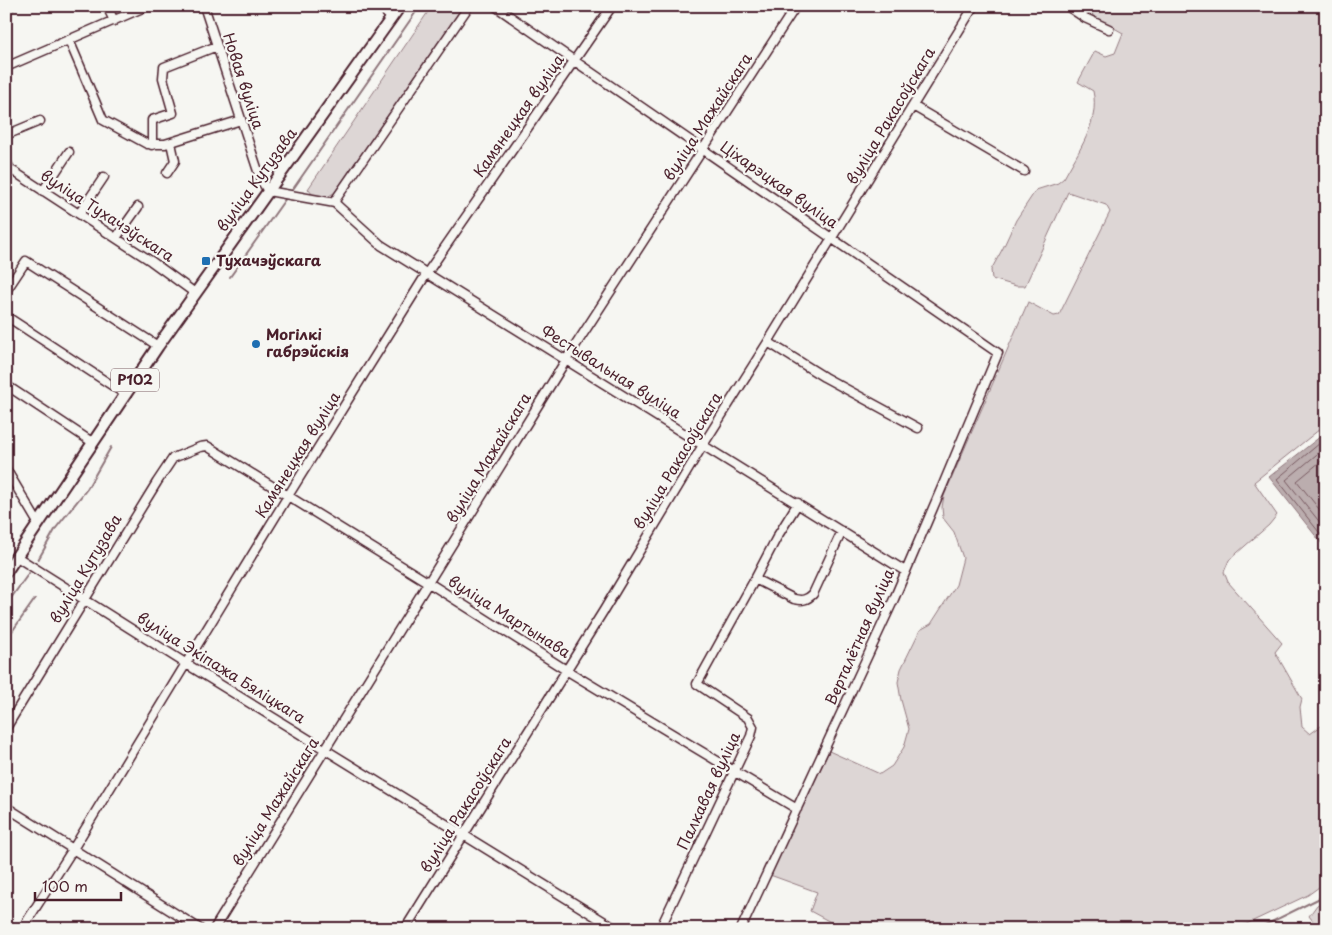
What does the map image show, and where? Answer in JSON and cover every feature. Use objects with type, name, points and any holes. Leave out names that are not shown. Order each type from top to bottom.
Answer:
[{"type":"main road","name":"вуліца Кутузава","points":[[6,572],[158,346],[400,6]]},
{"type":"street","points":[[6,8],[10,6]]},
{"type":"street","points":[[107,6],[114,21]]},
{"type":"street","points":[[6,67],[147,6]]},
{"type":"street","name":"Новая вуліца","points":[[204,6],[261,180],[268,191]]},
{"type":"street","points":[[384,6],[387,14],[392,18]]},
{"type":"street","points":[[268,191],[335,201],[469,6]]},
{"type":"street","name":"Ціхарэцкая вуліца","points":[[495,6],[998,353]]},
{"type":"street","name":"Камянецкая вуліца","points":[[22,929],[427,272],[612,6]]},
{"type":"street","name":"вуліца Мажайскага","points":[[214,929],[566,360],[796,6]]},
{"type":"street","name":"вуліца Ракасоўскага","points":[[405,929],[604,610],[703,445],[832,239],[974,6]]},
{"type":"street","points":[[1067,6],[1085,18],[1109,29]]},
{"type":"street","points":[[69,40],[103,120],[147,144],[171,143],[241,120]]},
{"type":"street","points":[[152,144],[152,120],[172,113],[163,78],[164,67],[217,46]]},
{"type":"street","points":[[913,106],[1024,171]]},
{"type":"street","points":[[6,135],[40,121]]},
{"type":"street","points":[[167,173],[175,160],[171,143]]},
{"type":"street","points":[[43,191],[69,152]]},
{"type":"street","name":"вуліца Тухачэўскага","points":[[6,160],[8,172],[79,214],[195,293]]},
{"type":"street","points":[[79,214],[104,177]]},
{"type":"street","name":"Фестывальная вуліца","points":[[335,201],[381,245],[905,571]]},
{"type":"street","points":[[116,238],[138,207]]},
{"type":"street","points":[[6,291],[26,261],[158,346]]},
{"type":"street","points":[[6,316],[126,394]]},
{"type":"street","points":[[768,342],[824,377],[918,428]]},
{"type":"street","name":"Верталётная вуліца","points":[[741,929],[905,571],[998,353]]},
{"type":"street","points":[[6,385],[92,442]]},
{"type":"street","name":"вуліца Мартынава","points":[[207,446],[566,670],[797,809]]},
{"type":"street","name":"вуліца Кутузава","points":[[6,728],[157,482],[174,458],[207,446]]},
{"type":"street","points":[[6,469],[38,523]]},
{"type":"street","name":"Палкавая вуліца","points":[[660,929],[751,736],[753,728],[748,718],[697,684],[776,537],[798,503]]},
{"type":"street","points":[[755,579],[794,599],[807,600],[813,594],[842,531]]},
{"type":"street","name":"вуліца Экіпажа Бяліцкага","points":[[17,556],[185,664],[616,929]]},
{"type":"street","points":[[6,807],[200,929]]},
{"type":"shaded area","points":[[432,6],[463,6],[334,193],[325,198],[313,195],[308,189]]},
{"type":"shaded area","points":[[1090,6],[1326,6],[1326,429],[1320,429],[1254,482],[1277,515],[1269,525],[1229,560],[1224,572],[1228,582],[1282,643],[1275,652],[1302,699],[1300,707],[1302,727],[1310,734],[1321,726],[1326,725],[1326,882],[1308,895],[1236,929],[834,929],[836,925],[810,911],[817,892],[770,875],[829,751],[880,774],[892,766],[904,747],[909,729],[898,682],[901,669],[920,630],[931,624],[956,585],[963,558],[954,532],[943,518],[944,496],[1028,302],[1054,316],[1059,315],[1110,212],[1106,205],[1068,192],[1025,286],[1016,286],[992,279],[991,270],[1016,220],[1036,190],[1058,183],[1064,178],[1091,125],[1094,103],[1093,91],[1078,82],[1095,51],[1106,56],[1115,53],[1123,33],[1093,16]]},
{"type":"shaded area","points":[[1326,901],[1326,926],[1316,925],[1309,916],[1317,905]]},
{"type":"water","points":[[1321,436],[1326,440],[1326,549],[1269,477]]},
{"type":"waterway","points":[[291,192],[420,6]]},
{"type":"waterway","points":[[230,277],[286,198]]},
{"type":"waterway","points":[[38,560],[56,528],[87,489],[111,447]]},
{"type":"waterway","points":[[6,605],[29,573]]},
{"type":"waterway","points":[[6,640],[35,599]]},
{"type":"waterway","points":[[1257,929],[1326,895]]},
{"type":"place","name":"Тухачэўскага","points":[[206,261]]},
{"type":"place","name":"Могілкі габрэйскія","points":[[256,344]]}]
